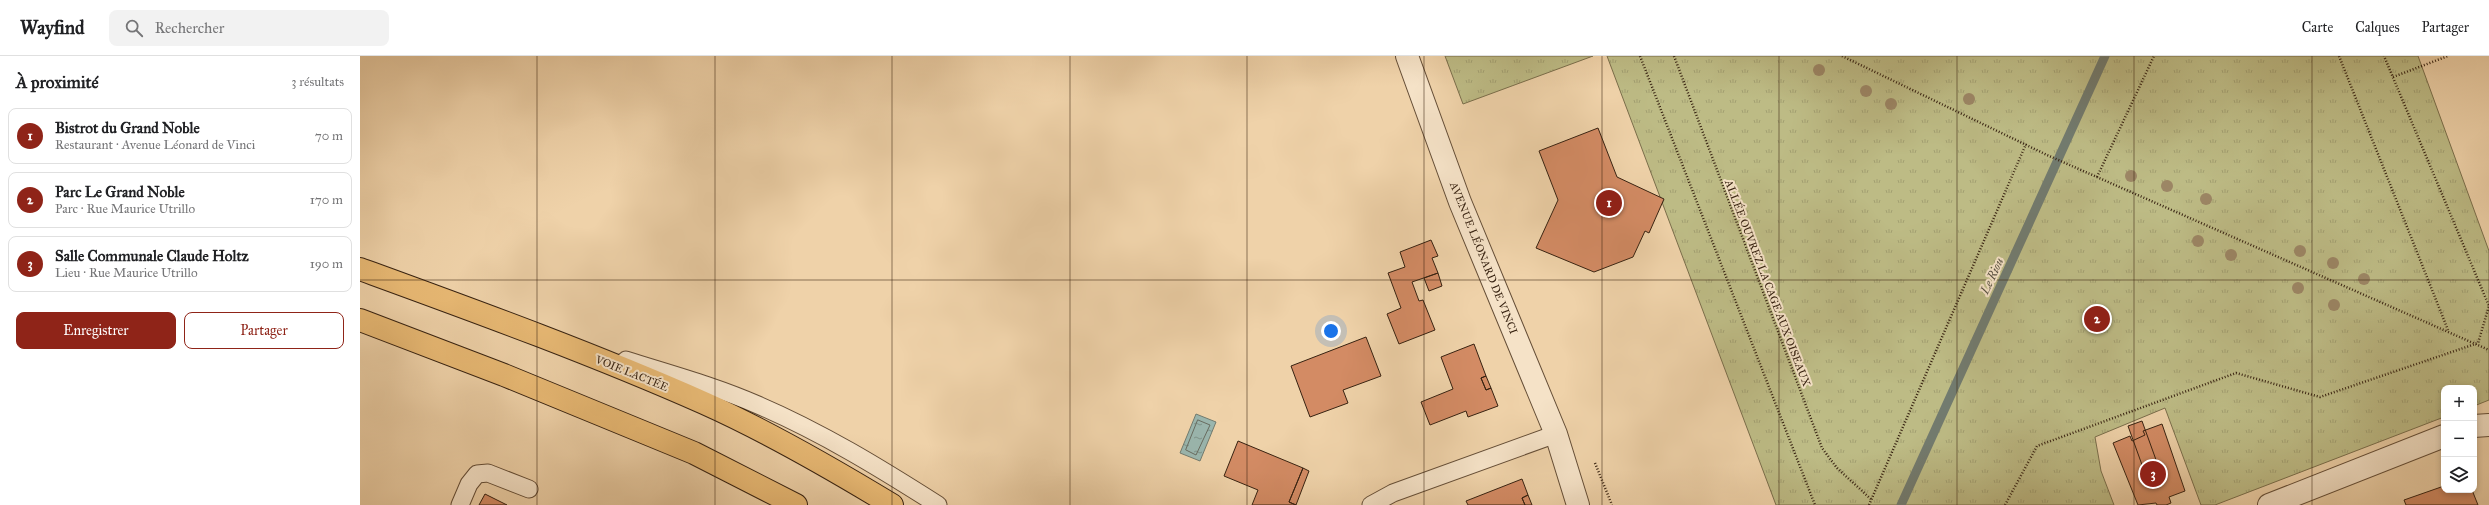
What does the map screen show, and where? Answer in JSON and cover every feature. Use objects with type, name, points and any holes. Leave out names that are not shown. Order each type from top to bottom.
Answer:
[{"type":"highway","name":"VOIE LACTÉE","points":[[360,269],[528,330],[704,403],[819,461],[892,505]]},
{"type":"highway","points":[[360,320],[504,375],[694,453],[796,505]]},
{"type":"street","name":"AVENUE LÉONARD DE VINCI","points":[[1407,56],[1460,202],[1556,434],[1565,458],[1578,505]]},
{"type":"street","points":[[2477,426],[2489,425]]},
{"type":"street","points":[[2269,505],[2441,437]]},
{"type":"street","name":"AVENUE LÉONARD DE VINCI","points":[[1565,458],[1591,505]]},
{"type":"lane","points":[[528,330],[702,383],[758,405],[822,435],[938,505]]},
{"type":"lane","points":[[1371,505],[1393,493],[1556,434]]},
{"type":"lane","points":[[460,505],[470,484],[477,474],[488,473],[529,488]]},
{"type":"path","points":[[1640,56],[1815,505]]},
{"type":"path","name":"ALLÉE OUVREZ LA CAGE AUX OISEAUX","points":[[1674,56],[1822,448],[1837,468],[1872,500]]},
{"type":"path","points":[[1842,56],[2097,177],[2489,350]]},
{"type":"path","points":[[2097,177],[2154,56]]},
{"type":"path","points":[[2339,56],[2448,331]]},
{"type":"path","points":[[2384,56],[2489,306],[2478,344]]},
{"type":"path","points":[[2393,77],[2448,56]]},
{"type":"path","points":[[1869,505],[2026,144]]},
{"type":"path","points":[[2005,505],[2037,446],[2236,373],[2320,397],[2478,344]]},
{"type":"green space","points":[[1445,56],[1593,56],[1463,104]]},
{"type":"green space","points":[[1607,56],[2418,56],[2489,251],[2489,400],[2477,405],[2477,385],[2441,385],[2441,418],[2215,505],[2201,505],[2165,408],[2095,437],[2101,471],[2114,505],[1776,505]]},
{"type":"water","points":[[1196,414],[1216,422],[1200,461],[1180,453]]},
{"type":"building","points":[[1598,128],[1617,177],[1664,199],[1649,233],[1645,231],[1633,257],[1594,272],[1536,248],[1558,200],[1539,151]]},
{"type":"building","points":[[1431,240],[1438,256],[1432,258],[1438,273],[1412,282],[1419,301],[1423,300],[1435,330],[1399,344],[1387,314],[1401,308],[1388,273],[1405,267],[1400,252]]},
{"type":"building","points":[[1438,273],[1442,286],[1429,291],[1424,278]]},
{"type":"building","points":[[1366,337],[1381,376],[1343,390],[1348,403],[1310,417],[1291,366]]},
{"type":"building","points":[[1474,344],[1486,376],[1481,378],[1486,390],[1491,388],[1498,406],[1468,417],[1466,411],[1430,425],[1421,402],[1453,389],[1441,357]]},
{"type":"building","points":[[1486,376],[1491,388],[1486,390],[1481,378]]},
{"type":"building","points":[[2142,421],[2164,482],[2150,487],[2128,426]]},
{"type":"building","points":[[2162,424],[2185,491],[2169,497],[2171,503],[2166,505],[2157,505],[2156,503],[2138,505],[2113,443],[2130,436],[2132,441],[2145,435],[2143,431]]},
{"type":"building","points":[[1238,441],[1303,468],[1289,502],[1296,505],[1252,505],[1258,490],[1224,476]]},
{"type":"building","points":[[1303,468],[1309,471],[1296,505],[1289,502]]},
{"type":"building","points":[[1522,479],[1528,495],[1522,498],[1525,505],[1468,505],[1466,501]]},
{"type":"building","points":[[2441,487],[2441,493],[2473,493],[2478,505],[2406,505],[2404,500]]},
{"type":"building","points":[[485,494],[507,505],[479,505]]},
{"type":"building","points":[[1528,495],[1532,505],[1525,505],[1522,498]]},
{"type":"waterway","name":"Le Riou","points":[[1901,505],[2105,56]]},
{"type":"place","name":"Bistrot du Grand Noble","points":[[1609,203]]},
{"type":"place","name":"Parc Le Grand Noble","points":[[2097,319]]},
{"type":"place","name":"Salle Communale Claude Holtz","points":[[2153,474]]}]
